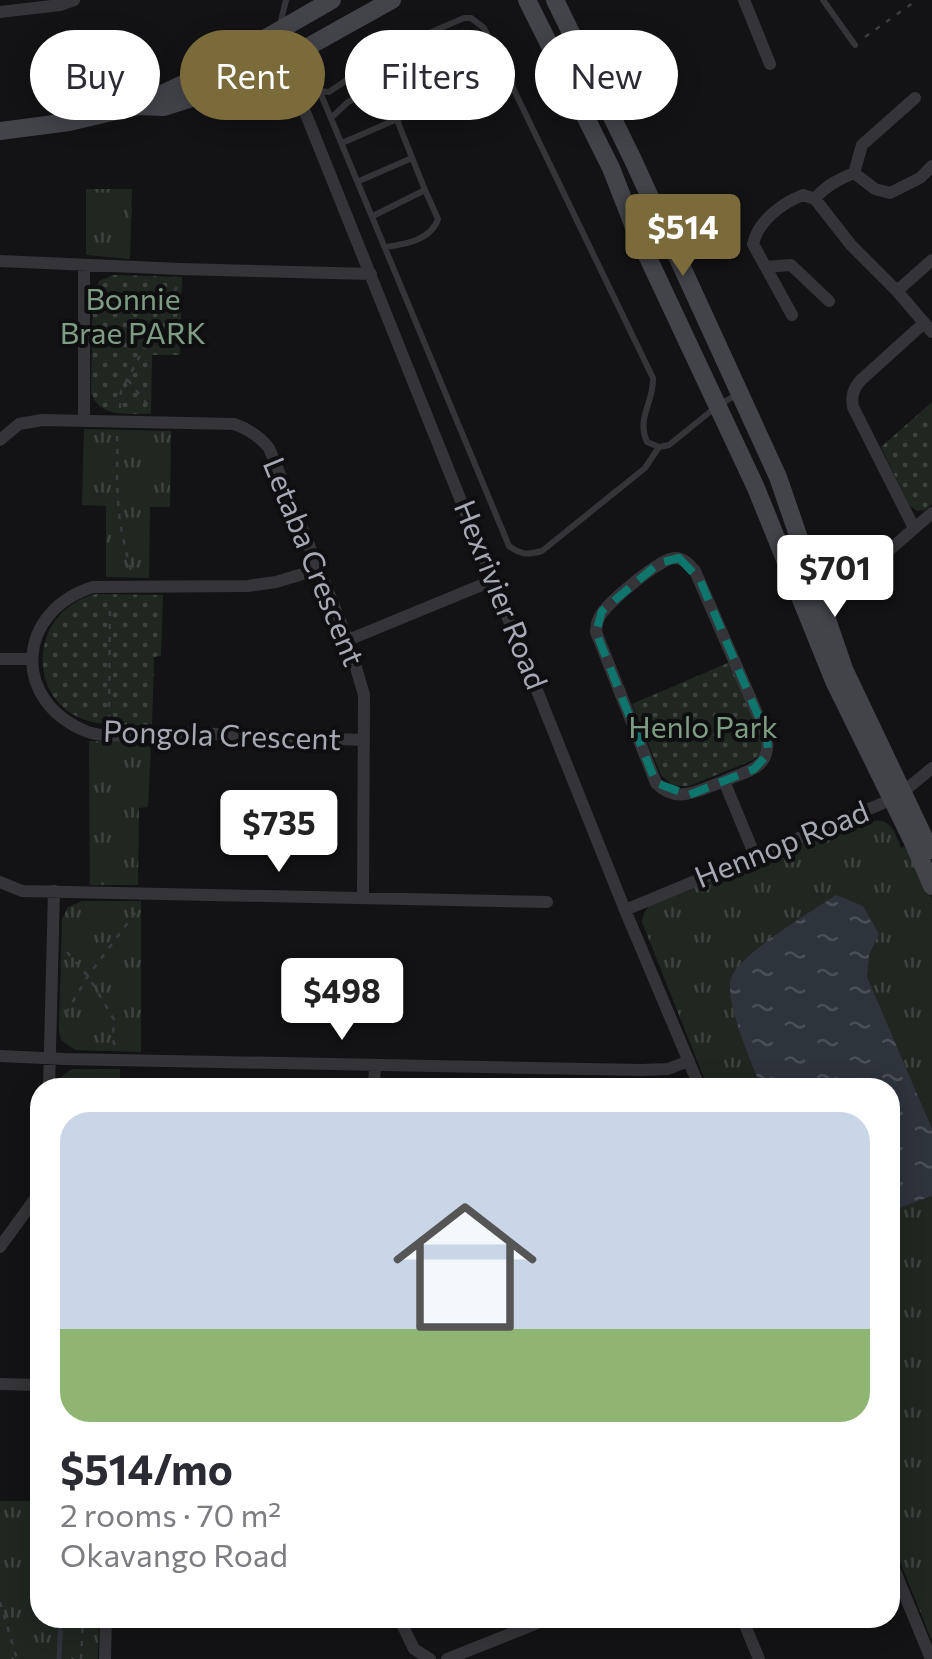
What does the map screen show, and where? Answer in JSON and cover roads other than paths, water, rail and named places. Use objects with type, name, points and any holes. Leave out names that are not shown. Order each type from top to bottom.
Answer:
[{"type":"main road","points":[[280,30],[332,0]]},
{"type":"main road","points":[[325,37],[392,0]]},
{"type":"main road","points":[[527,0],[610,168],[756,488],[834,681],[932,855]]},
{"type":"main road","points":[[556,0],[634,160],[778,477],[844,669],[932,886]]},
{"type":"main road","points":[[0,131],[78,120]]},
{"type":"street","points":[[0,12],[74,0]]},
{"type":"street","points":[[744,0],[770,64]]},
{"type":"street","points":[[854,174],[862,145],[915,98]]},
{"type":"street","name":"Hexrivier Road","points":[[308,120],[625,910],[696,1078]]},
{"type":"street","points":[[854,174],[875,190],[890,193],[920,178],[932,166]]},
{"type":"street","points":[[814,199],[840,178],[854,174]]},
{"type":"street","points":[[792,315],[754,244],[758,230],[782,206],[803,195],[814,199],[850,245],[928,327],[860,380],[852,399],[914,528]]},
{"type":"street","points":[[897,291],[932,260]]},
{"type":"street","points":[[0,261],[372,274]]},
{"type":"street","points":[[766,267],[791,265],[828,301]]},
{"type":"street","points":[[84,266],[84,422]]},
{"type":"street","name":"Letaba Crescent","points":[[0,440],[23,422],[42,420],[234,424],[258,436],[269,448],[348,640],[364,695],[364,898]]},
{"type":"street","points":[[887,552],[932,512]]},
{"type":"street","points":[[670,558],[688,562],[694,570],[768,736],[768,754],[763,762],[724,781],[689,795],[662,790],[596,632],[602,611],[670,558]]},
{"type":"street","points":[[0,659],[32,659],[36,635],[48,617],[79,591],[94,587],[248,586],[319,569]]},
{"type":"street","points":[[348,640],[494,580]]},
{"type":"street","name":"Pongola Crescent","points":[[32,659],[36,688],[50,706],[92,733],[178,732],[364,740]]},
{"type":"street","name":"Hennop Road","points":[[625,910],[897,795],[932,768]]},
{"type":"street","points":[[724,781],[755,856]]},
{"type":"street","points":[[0,882],[22,891],[547,902]]},
{"type":"street","points":[[50,1078],[54,892]]},
{"type":"street","points":[[0,1056],[641,1070],[668,1069],[690,1061]]},
{"type":"street","points":[[374,1078],[375,1065]]},
{"type":"street","points":[[0,1247],[30,1206]]},
{"type":"street","points":[[0,1384],[30,1384]]},
{"type":"street","points":[[900,1583],[931,1659]]},
{"type":"street","points":[[106,1628],[106,1659]]},
{"type":"street","points":[[404,1628],[414,1649],[430,1659]]},
{"type":"street","points":[[447,1659],[525,1628]]},
{"type":"street","points":[[746,1628],[759,1659]]},
{"type":"lane","points":[[278,30],[286,0]]},
{"type":"lane","points":[[822,0],[855,44]]},
{"type":"lane","points":[[325,92],[394,48],[464,18],[484,28],[653,378],[642,420],[648,442],[669,445],[716,406],[740,393]]},
{"type":"lane","points":[[325,104],[508,546],[527,556],[542,551],[645,468],[659,446]]},
{"type":"lane","points":[[331,118],[345,105]]},
{"type":"lane","points":[[342,142],[396,120]]},
{"type":"lane","points":[[386,247],[414,241],[434,229],[438,219],[398,120]]},
{"type":"lane","points":[[358,182],[412,158]]},
{"type":"lane","points":[[373,216],[425,190]]},
{"type":"water","points":[[836,895],[863,906],[879,934],[869,955],[867,977],[932,1129],[932,1196],[900,1207],[900,1078],[758,1078],[741,1035],[730,983],[744,961]]},
{"type":"waterway","points":[[59,1659],[61,1628]]},
{"type":"park label","name":"Bonnie Brae PARK","points":[[133,317]]},
{"type":"park label","name":"Henlo Park","points":[[703,728]]}]
